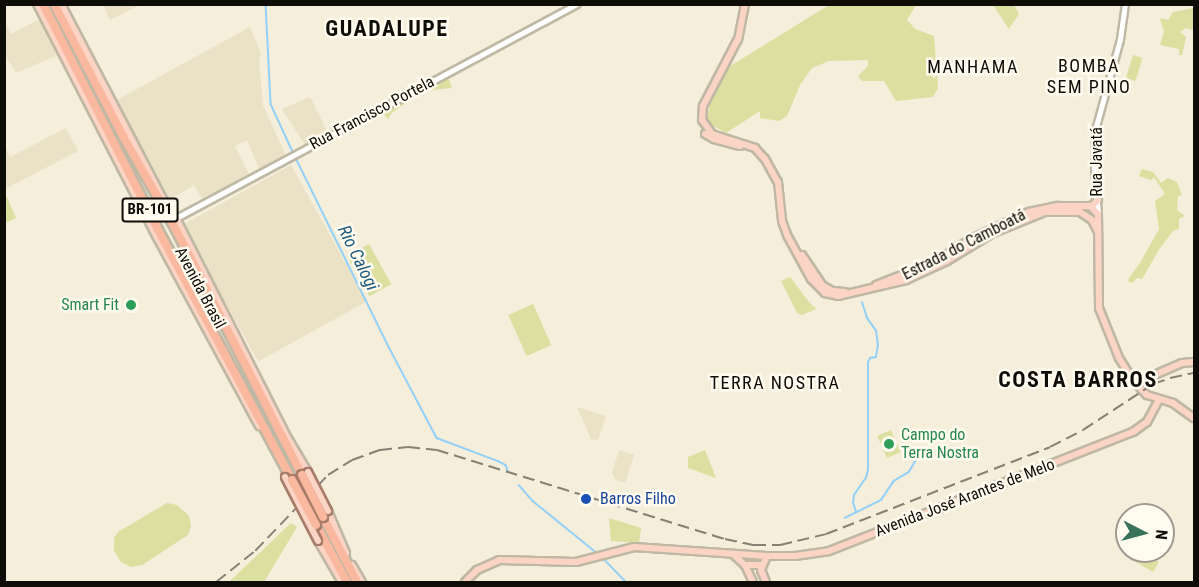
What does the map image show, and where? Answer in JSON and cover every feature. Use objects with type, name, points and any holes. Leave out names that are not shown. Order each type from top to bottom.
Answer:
[{"type":"highway","name":"Avenida Brasil","points":[[43,4],[158,230],[289,479],[347,582]]},
{"type":"highway","name":"Avenida Brasil","points":[[54,4],[129,148],[172,222],[263,400],[305,473],[357,582]]},
{"type":"main road","name":"Avenida Brasil","points":[[37,4],[236,384],[289,479],[340,582]]},
{"type":"main road","name":"Avenida Brasil","points":[[61,4],[167,207],[176,218],[305,473]]},
{"type":"main road","name":"Estrada do Camboatá","points":[[743,4],[738,39],[718,72],[702,107],[703,124],[712,134],[759,151],[776,177],[782,214],[805,265],[827,289],[833,292],[847,292],[913,272],[937,261],[971,239],[1029,212],[1050,207],[1091,207]]},
{"type":"main road","points":[[1098,200],[1091,207],[1098,214],[1097,288],[1100,312],[1119,358],[1147,395],[1173,403],[1194,418]]},
{"type":"main road","points":[[1077,208],[1092,220],[1098,232]]},
{"type":"main road","points":[[1092,220],[1098,214]]},
{"type":"main road","points":[[248,359],[263,400]]},
{"type":"main road","points":[[1136,383],[1182,363],[1194,362]]},
{"type":"main road","points":[[236,384],[257,415]]},
{"type":"main road","name":"Avenida José Arantes de Melo","points":[[465,582],[477,570],[499,560],[568,562],[634,547],[767,556],[795,556],[829,551],[1123,436],[1144,424],[1160,399]]},
{"type":"main road","name":"Avenida Brasil","points":[[326,514],[364,582]]},
{"type":"main road","points":[[733,554],[745,565],[753,582]]},
{"type":"main road","points":[[745,565],[753,555]]},
{"type":"main road","points":[[761,565],[767,556]]},
{"type":"main road","points":[[745,565],[761,565]]},
{"type":"main road","points":[[761,565],[766,582]]},
{"type":"street","name":"Rua Francisco Portela","points":[[176,218],[576,4]]},
{"type":"street","name":"Rua Javatá","points":[[1098,214],[1094,170],[1095,130],[1120,39],[1125,4]]},
{"type":"shaded area","points":[[103,5],[140,5],[110,20]]},
{"type":"shaded area","points":[[40,19],[58,55],[16,73],[5,55],[5,21],[11,34]]},
{"type":"shaded area","points":[[250,27],[261,53],[259,60],[263,105],[286,156],[260,170],[247,140],[235,146],[250,176],[202,198],[194,185],[169,200],[117,100]]},
{"type":"shaded area","points":[[310,97],[328,133],[305,145],[282,109]]},
{"type":"shaded area","points":[[66,128],[78,151],[5,189],[5,146],[10,157]]},
{"type":"shaded area","points":[[291,165],[367,301],[258,362],[183,225]]},
{"type":"shaded area","points":[[577,407],[606,416],[598,440],[591,439]]},
{"type":"shaded area","points":[[619,450],[634,455],[625,483],[616,480],[612,473]]},
{"type":"green space","points":[[829,5],[916,5],[907,20],[915,29],[934,36],[938,88],[933,97],[896,101],[884,81],[862,81],[858,76],[868,66],[868,60],[829,61],[812,68],[800,85],[787,116],[779,121],[760,118],[760,111],[726,133],[710,124],[707,120],[710,103],[727,68]]},
{"type":"green space","points":[[993,5],[1014,5],[1019,14],[1009,29]]},
{"type":"green space","points":[[1194,8],[1194,27],[1192,30],[1186,28],[1180,32],[1186,37],[1182,55],[1179,55],[1179,49],[1160,45],[1164,32],[1160,18],[1168,20],[1173,12]]},
{"type":"green space","points":[[1133,55],[1143,58],[1136,81],[1126,78]]},
{"type":"green space","points":[[447,74],[452,88],[422,91],[392,113],[388,119],[380,111]]},
{"type":"green space","points":[[1142,169],[1153,172],[1161,183],[1168,178],[1177,182],[1182,195],[1178,196],[1177,210],[1185,216],[1179,219],[1179,229],[1174,230],[1160,248],[1142,279],[1137,278],[1132,283],[1128,281],[1129,278],[1159,229],[1155,201],[1165,194],[1154,177],[1151,180],[1139,176]]},
{"type":"green space","points":[[7,197],[16,218],[5,223],[5,198]]},
{"type":"green space","points":[[369,244],[391,284],[369,296],[347,256]]},
{"type":"green space","points":[[790,277],[816,309],[802,315],[797,313],[781,281]]},
{"type":"green space","points":[[533,304],[551,345],[527,356],[508,315]]},
{"type":"green space","name":"Campo do Terra Nostra","points":[[891,430],[901,452],[887,458],[877,436]]},
{"type":"green space","points":[[705,450],[716,478],[688,468],[688,457]]},
{"type":"green space","points":[[167,503],[177,505],[189,516],[191,526],[188,535],[142,565],[131,567],[121,562],[114,551],[114,538],[118,532]]},
{"type":"green space","points":[[609,518],[641,528],[639,543],[611,541]]},
{"type":"green space","points":[[291,523],[297,527],[264,582],[229,582]]},
{"type":"green space","points":[[1138,563],[1158,563],[1153,572]]},
{"type":"waterway","name":"Rio Calogi","points":[[266,4],[271,104],[293,152]]},
{"type":"waterway","name":"Rio Calogi","points":[[295,156],[389,347],[437,438],[498,461],[506,465],[508,471]]},
{"type":"waterway","points":[[856,512],[853,503],[854,495],[866,478],[868,470],[868,363],[870,358],[876,357],[878,345],[876,331],[867,318],[862,303]]},
{"type":"waterway","points":[[845,518],[881,500],[894,481],[909,472],[920,453],[928,449]]},
{"type":"waterway","name":"Rio Calogi","points":[[519,485],[533,501],[597,553]]},
{"type":"waterway","name":"Rio Calogi","points":[[603,558],[626,582]]},
{"type":"railway","points":[[216,582],[255,551],[328,475],[352,460],[380,450],[408,447],[437,450],[725,539],[754,545],[780,545],[826,534],[1050,447],[1083,430],[1153,384],[1194,373]]},
{"type":"place","name":"Smart Fit","points":[[131,305]]},
{"type":"place","name":"Campo do Terra Nostra","points":[[889,444]]},
{"type":"place","name":"Barros Filho","points":[[586,499]]},
{"type":"district","name":"GUADALUPE","points":[[387,29]]},
{"type":"district","name":"MANHAMA","points":[[973,67]]},
{"type":"district","name":"BOMBA SEM PINO","points":[[1089,77]]},
{"type":"district","name":"COSTA BARROS","points":[[1078,380]]},
{"type":"district","name":"TERRA NOSTRA","points":[[775,383]]}]
